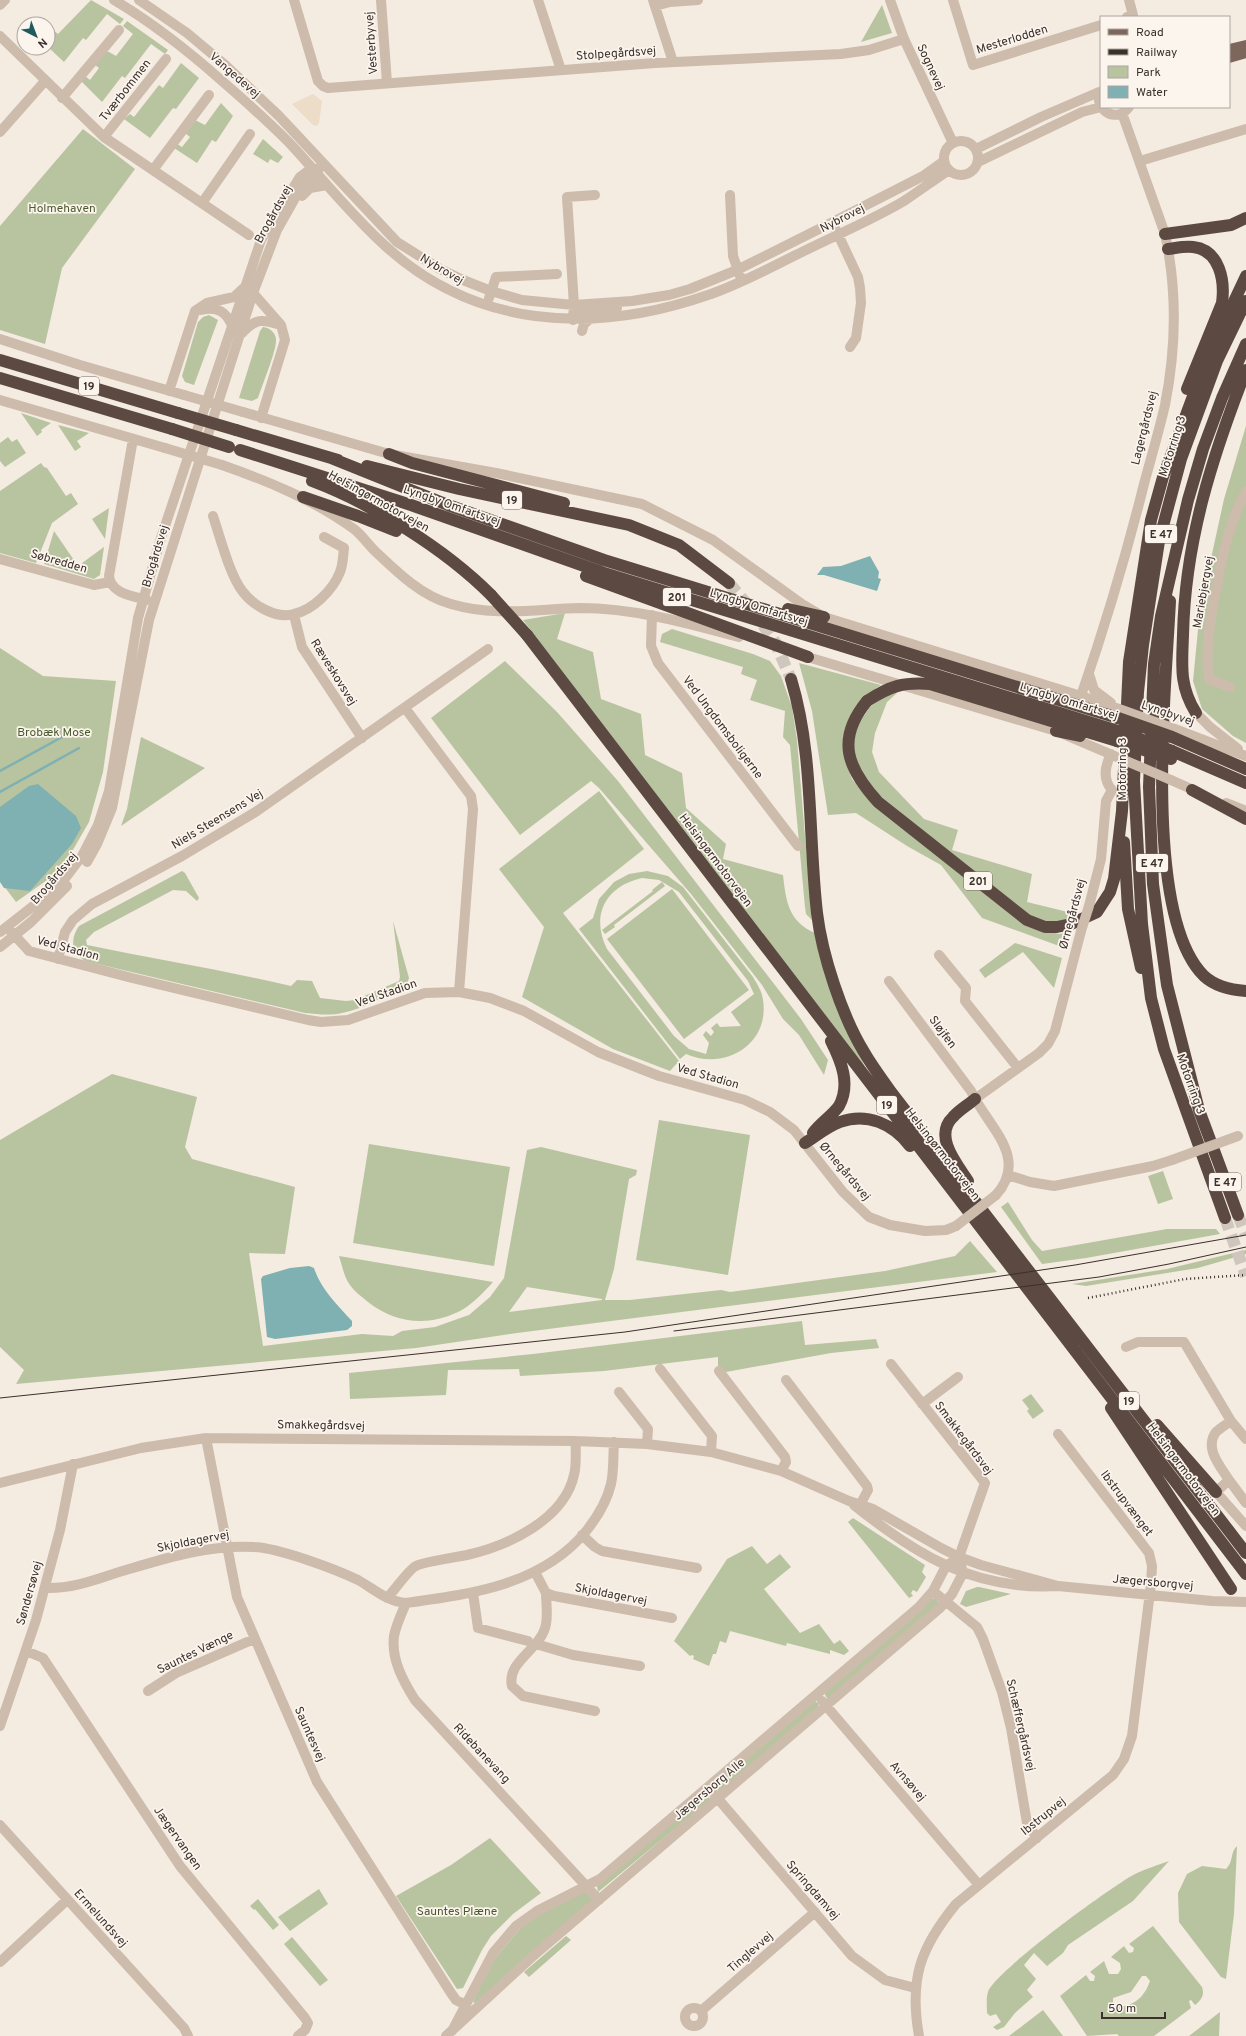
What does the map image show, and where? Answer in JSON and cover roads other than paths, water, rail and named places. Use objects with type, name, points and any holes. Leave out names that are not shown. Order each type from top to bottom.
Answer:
[{"type":"highway","points":[[1165,234],[1231,226],[1246,218]]},
{"type":"highway","points":[[1151,998],[1144,983],[1128,909],[1122,811],[1129,662],[1151,520],[1176,423],[1194,370],[1222,303],[1224,289],[1223,278],[1218,266],[1212,256],[1204,250],[1194,247],[1168,249]]},
{"type":"highway","points":[[1163,477],[1206,362],[1246,276]]},
{"type":"highway","name":"Motorring 3","points":[[1225,1218],[1164,1048],[1151,998],[1142,924],[1134,781],[1142,644],[1159,541],[1181,459],[1217,361],[1246,301]]},
{"type":"highway","name":"Motorring 3","points":[[1238,1215],[1199,1110],[1168,992],[1153,884],[1149,787],[1154,664],[1161,616],[1188,500],[1204,448],[1222,398],[1246,344]]},
{"type":"highway","name":"Helsingørmotorvejen","points":[[0,360],[331,458],[459,489],[629,526],[679,545],[729,583]]},
{"type":"highway","points":[[1196,714],[1185,694],[1182,672],[1183,621],[1188,566],[1198,513],[1210,467],[1246,370]]},
{"type":"highway","name":"Helsingørmotorvejen","points":[[0,378],[234,449],[320,484],[403,527],[451,559],[491,595],[526,636],[1085,1362],[1246,1574]]},
{"type":"highway","name":"Lyngby Omfartsvej","points":[[234,449],[411,505],[604,574],[1118,736],[1222,771],[1246,783]]},
{"type":"highway","points":[[389,454],[412,464],[615,517],[629,526]]},
{"type":"highway","name":"Lyngby Omfartsvej","points":[[331,458],[475,515],[569,548],[680,584],[1118,714],[1172,732],[1246,769]]},
{"type":"highway","points":[[303,497],[391,529],[451,559]]},
{"type":"highway","points":[[411,505],[417,514],[808,657]]},
{"type":"highway","points":[[1172,572],[1162,792],[1166,873],[1181,937],[1192,961],[1204,976],[1218,986],[1246,991]]},
{"type":"highway","points":[[680,584],[730,592],[787,609],[824,617]]},
{"type":"highway","name":"Helsingørmotorvejen","points":[[791,679],[804,730],[817,914],[829,966],[845,1012],[863,1052],[891,1092],[1246,1553]]},
{"type":"highway","name":"201","points":[[1118,736],[930,684],[899,684],[882,691],[867,701],[856,715],[848,739],[850,756],[855,772],[862,785],[878,802],[1027,920],[1046,927],[1057,927],[1071,924],[1097,912],[1110,892],[1114,879],[1122,811]]},
{"type":"highway","points":[[1056,731],[1118,736]]},
{"type":"highway","points":[[1192,790],[1246,819]]},
{"type":"highway","points":[[805,1143],[839,1105],[844,1083],[844,1071],[839,1057],[819,1017]]},
{"type":"highway","points":[[975,1099],[952,1117],[946,1127],[946,1141],[950,1152],[1006,1241]]},
{"type":"highway","points":[[805,1143],[839,1122],[858,1118],[879,1122],[890,1127],[904,1139],[936,1180],[968,1210]]},
{"type":"highway","points":[[1085,1362],[1134,1444],[1231,1589]]},
{"type":"highway","points":[[1119,1388],[1152,1420],[1216,1492]]},
{"type":"main road","points":[[1230,49],[1246,45]]},
{"type":"main road","points":[[1230,58],[1246,53]]},
{"type":"street","points":[[0,5],[5,0]]},
{"type":"street","name":"Vangedevej","points":[[114,0],[148,20],[201,62],[257,111],[317,170],[327,185]]},
{"type":"street","name":"Vangedevej","points":[[139,0],[187,33],[224,64],[279,116],[317,156]]},
{"type":"street","name":"Stolpegårdsvej","points":[[294,0],[318,81],[323,86],[328,88],[673,62],[841,54],[869,50],[904,39]]},
{"type":"street","name":"Vesterbyvej","points":[[381,0],[387,83]]},
{"type":"street","points":[[538,0],[560,70]]},
{"type":"street","points":[[673,62],[654,3],[698,0]]},
{"type":"street","name":"Sognevej","points":[[890,0],[904,39],[953,143]]},
{"type":"street","name":"Mesterlodden","points":[[953,0],[973,65],[1100,25]]},
{"type":"street","points":[[1129,0],[1134,15],[1130,16]]},
{"type":"street","points":[[62,98],[119,30]]},
{"type":"street","name":"Tværbommen","points":[[0,36],[62,98],[104,137],[249,234]]},
{"type":"street","name":"Tværbommen","points":[[104,137],[166,59]]},
{"type":"street","points":[[0,132],[45,81]]},
{"type":"street","points":[[976,149],[1041,117],[1100,91],[1100,104]]},
{"type":"street","points":[[153,170],[209,95]]},
{"type":"street","points":[[978,162],[976,149],[966,141],[953,143],[947,147],[944,154],[946,166],[953,173],[963,175],[973,171],[978,162],[1082,112],[1100,107]]},
{"type":"street","points":[[1102,108],[1110,114],[1126,110]]},
{"type":"street","name":"Lagergårdsvej","points":[[1081,696],[1125,559],[1164,405],[1173,344],[1173,284],[1165,234],[1140,161],[1126,110]]},
{"type":"street","points":[[257,111],[274,134],[300,162],[302,170],[300,177]]},
{"type":"street","points":[[1140,161],[1246,129]]},
{"type":"street","points":[[202,203],[250,134]]},
{"type":"street","points":[[317,156],[320,164],[317,170]]},
{"type":"street","name":"Nybrovej","points":[[317,156],[358,202],[402,246],[440,269],[491,291],[590,319],[633,316],[710,295],[742,281],[902,202],[946,166]]},
{"type":"street","name":"Nybrovej","points":[[327,185],[381,242],[397,256],[444,288],[487,305],[532,315],[576,315],[690,289],[737,270],[923,176],[946,166]]},
{"type":"street","points":[[300,177],[317,170],[326,173],[345,194],[358,202]]},
{"type":"street","name":"Brogårdsvej","points":[[4,930],[60,885],[82,856],[98,825],[109,791],[142,599],[161,538],[232,328],[271,243],[287,213],[301,188],[317,170]]},
{"type":"street","name":"Brogårdsvej","points":[[0,947],[47,907],[76,876],[94,849],[105,828],[114,800],[149,620],[241,334],[261,240],[300,177]]},
{"type":"street","points":[[287,213],[310,188],[327,185]]},
{"type":"street","points":[[532,315],[540,312],[576,315],[567,197],[595,195]]},
{"type":"street","points":[[730,195],[733,256],[742,281]]},
{"type":"street","points":[[832,223],[858,277],[860,288],[861,303],[856,338],[850,347]]},
{"type":"street","points":[[397,256],[402,246]]},
{"type":"street","points":[[487,305],[496,277],[557,274]]},
{"type":"street","points":[[169,390],[195,311],[207,303],[234,297],[250,290],[281,325],[285,340],[261,418]]},
{"type":"street","points":[[195,311],[210,308],[218,309],[227,315],[232,328]]},
{"type":"street","points":[[582,331],[584,324],[590,319]]},
{"type":"street","points":[[241,334],[251,323],[256,321],[269,321],[281,325]]},
{"type":"street","points":[[0,339],[73,363],[389,454],[496,473],[642,504],[713,540],[802,604],[824,617],[1081,696],[1118,714]]},
{"type":"street","points":[[0,400],[222,465],[303,497],[326,510],[356,531],[407,580],[430,596],[450,604],[494,612],[580,608],[614,610],[652,615],[808,657],[1056,731],[1192,790],[1246,811]]},
{"type":"street","points":[[133,439],[115,537],[110,571],[110,582],[112,587],[118,591],[155,603]]},
{"type":"street","name":"Mariebjergvej","points":[[1230,687],[1209,679],[1206,659],[1210,620],[1224,544],[1246,491]]},
{"type":"street","points":[[213,516],[226,554],[242,592],[268,611],[294,615],[320,600],[332,587],[340,572],[344,548],[324,537]]},
{"type":"street","name":"Søbredden","points":[[0,559],[94,585],[110,582]]},
{"type":"street","name":"Ræveskovsvej","points":[[294,615],[302,647],[362,738]]},
{"type":"street","name":"Ved Ungdomsboligerne","points":[[652,615],[652,646],[658,663],[798,846]]},
{"type":"street","name":"Niels Steensens Vej","points":[[58,959],[65,932],[73,920],[92,904],[213,838],[282,794],[488,649]]},
{"type":"street","points":[[1089,674],[1094,690],[1118,714]]},
{"type":"street","points":[[405,708],[471,796],[473,816],[459,992]]},
{"type":"street","points":[[1196,714],[1246,756]]},
{"type":"street","name":"Lyngbyvej","points":[[1172,732],[1246,756]]},
{"type":"street","name":"Ørnegårdsvej","points":[[805,1143],[854,1205],[869,1217],[890,1225],[925,1231],[946,1230],[956,1226],[996,1195],[1008,1175],[1008,1151],[975,1099],[1048,1044],[1055,1031],[1089,906],[1103,846],[1106,801],[1112,790],[1106,783],[1105,773],[1114,756]]},
{"type":"street","name":"Ved Stadion","points":[[4,930],[14,936],[29,951],[270,1012],[321,1022],[348,1020],[362,1017],[426,993],[459,992],[490,998],[524,1011],[598,1052],[652,1073],[745,1100],[782,1119],[805,1143]]},
{"type":"street","points":[[939,955],[966,988],[965,1001],[1018,1068]]},
{"type":"street","name":"Sløjfen","points":[[889,981],[971,1091],[975,1099]]},
{"type":"street","points":[[1008,1175],[1030,1182],[1054,1186],[1153,1166],[1238,1136]]},
{"type":"street","points":[[1126,1347],[1138,1342],[1184,1342],[1232,1421],[1246,1439]]},
{"type":"street","name":"Smakkegårdsvej","points":[[0,1483],[141,1448],[206,1438],[576,1441],[647,1444],[711,1452],[780,1471],[849,1501],[873,1509],[959,1557],[984,1483],[891,1364]]},
{"type":"street","points":[[660,1370],[712,1436],[711,1452]]},
{"type":"street","points":[[719,1371],[786,1457],[786,1462],[780,1471]]},
{"type":"street","name":"Smakkegårdsvej","points":[[922,1404],[958,1377]]},
{"type":"street","points":[[786,1380],[867,1486],[868,1490],[860,1505]]},
{"type":"street","points":[[619,1392],[648,1429],[647,1444]]},
{"type":"street","points":[[1232,1421],[1216,1432],[1211,1443],[1213,1454],[1228,1480],[1246,1503]]},
{"type":"street","name":"Ibstrupvænget","points":[[1058,1434],[1149,1553],[1152,1566],[1150,1595]]},
{"type":"street","name":"Sauntesvej","points":[[206,1438],[237,1597],[317,1782],[451,1993],[456,2000],[469,2009]]},
{"type":"street","points":[[388,1598],[416,1566],[481,1552],[506,1544],[527,1532],[545,1518],[561,1502],[570,1487],[575,1474],[576,1441]]},
{"type":"street","name":"Skjoldagervej","points":[[45,1588],[73,1586],[165,1558],[227,1546],[256,1547],[281,1552],[344,1574],[395,1603],[406,1603],[473,1593],[513,1581],[535,1572],[555,1559],[582,1535],[595,1520],[607,1496],[611,1483],[614,1442]]},
{"type":"street","name":"Søndersøvej","points":[[0,1726],[26,1651],[45,1588],[60,1530],[73,1464]]},
{"type":"street","points":[[1228,1480],[1216,1492],[1246,1526]]},
{"type":"street","name":"Smakkegårdsvej","points":[[849,1501],[896,1536],[946,1566]]},
{"type":"street","points":[[582,1535],[595,1547],[602,1551],[697,1568]]},
{"type":"street","points":[[946,1566],[959,1557],[963,1573]]},
{"type":"street","name":"Jægersborgvej","points":[[959,1557],[981,1565],[1058,1586]]},
{"type":"street","name":"Jægersborgvej","points":[[946,1566],[975,1578],[1019,1586],[1058,1586],[1242,1602]]},
{"type":"street","name":"Jægersborg Alle","points":[[469,2009],[488,1961],[508,1934],[537,1911],[600,1880],[919,1607],[933,1591],[946,1566]]},
{"type":"street","points":[[535,1572],[546,1592],[546,1624],[514,1667],[511,1673],[512,1686],[516,1692],[523,1696],[595,1711]]},
{"type":"street","name":"Jægersborg Alle","points":[[449,2034],[469,2009],[599,1900],[947,1601],[963,1573]]},
{"type":"street","points":[[1222,1601],[1229,1597],[1231,1589]]},
{"type":"street","points":[[1231,1589],[1242,1602]]},
{"type":"street","name":"Schæffergårdsvej","points":[[933,1591],[977,1627],[983,1639],[1002,1692],[1011,1728],[1026,1823],[1037,1838]]},
{"type":"street","name":"Skjoldagervej","points":[[546,1592],[554,1596],[672,1618]]},
{"type":"street","points":[[473,1593],[478,1628],[532,1642],[573,1655],[640,1666]]},
{"type":"street","name":"Ibstrupvej","points":[[919,2036],[915,2015],[915,1988],[920,1962],[929,1940],[942,1921],[956,1904],[1103,1785],[1113,1775],[1124,1759],[1132,1736],[1150,1595]]},
{"type":"street","name":"Ridebanevang","points":[[406,1603],[394,1635],[394,1650],[398,1669],[415,1700],[599,1900]]},
{"type":"street","name":"Sauntes Vænge","points":[[148,1690],[176,1673],[254,1638]]},
{"type":"street","name":"Jægervangen","points":[[26,1651],[43,1658],[180,1866],[305,2018],[308,2023],[305,2030],[298,2036]]},
{"type":"street","name":"Avnsøvej","points":[[817,1695],[979,1885]]},
{"type":"street","name":"Springdamvej","points":[[708,1787],[852,1956],[885,1980],[915,1988]]},
{"type":"street","name":"Ermelundsvej","points":[[0,1825],[186,2032],[197,2036]]},
{"type":"street","points":[[0,1962],[67,1900]]},
{"type":"street","name":"Tinglevvej","points":[[701,2011],[815,1912]]},
{"type":"water","points":[[870,556],[879,572],[878,578],[881,579],[877,591],[824,575],[817,575],[823,567],[841,566]]},
{"type":"water","points":[[38,784],[76,816],[81,828],[72,844],[30,891],[4,888],[0,882],[0,807],[29,786]]},
{"type":"water","points":[[309,1266],[314,1268],[320,1283],[325,1290],[352,1321],[352,1326],[347,1330],[275,1339],[267,1337],[261,1279],[263,1276],[290,1268]]},
{"type":"waterway","points":[[0,771],[64,736]]},
{"type":"waterway","points":[[0,792],[79,748]]},
{"type":"tunnel","points":[[729,583],[756,615],[775,642],[791,679]]},
{"type":"tunnel","points":[[1238,1215],[1246,1235]]},
{"type":"tunnel","points":[[1225,1218],[1246,1276]]},
{"type":"tram line","points":[[0,1398],[625,1332],[1075,1265],[1246,1235]]},
{"type":"tram line","points":[[674,1331],[1099,1277],[1169,1264],[1246,1247]]},
{"type":"railway","points":[[1088,1298],[1185,1279],[1246,1275]]},
{"type":"park label","name":"Holmehaven","points":[[62,208]]},
{"type":"park label","name":"Brobæk Mose","points":[[54,732]]},
{"type":"park label","name":"Sauntes Plæne","points":[[457,1911]]}]
